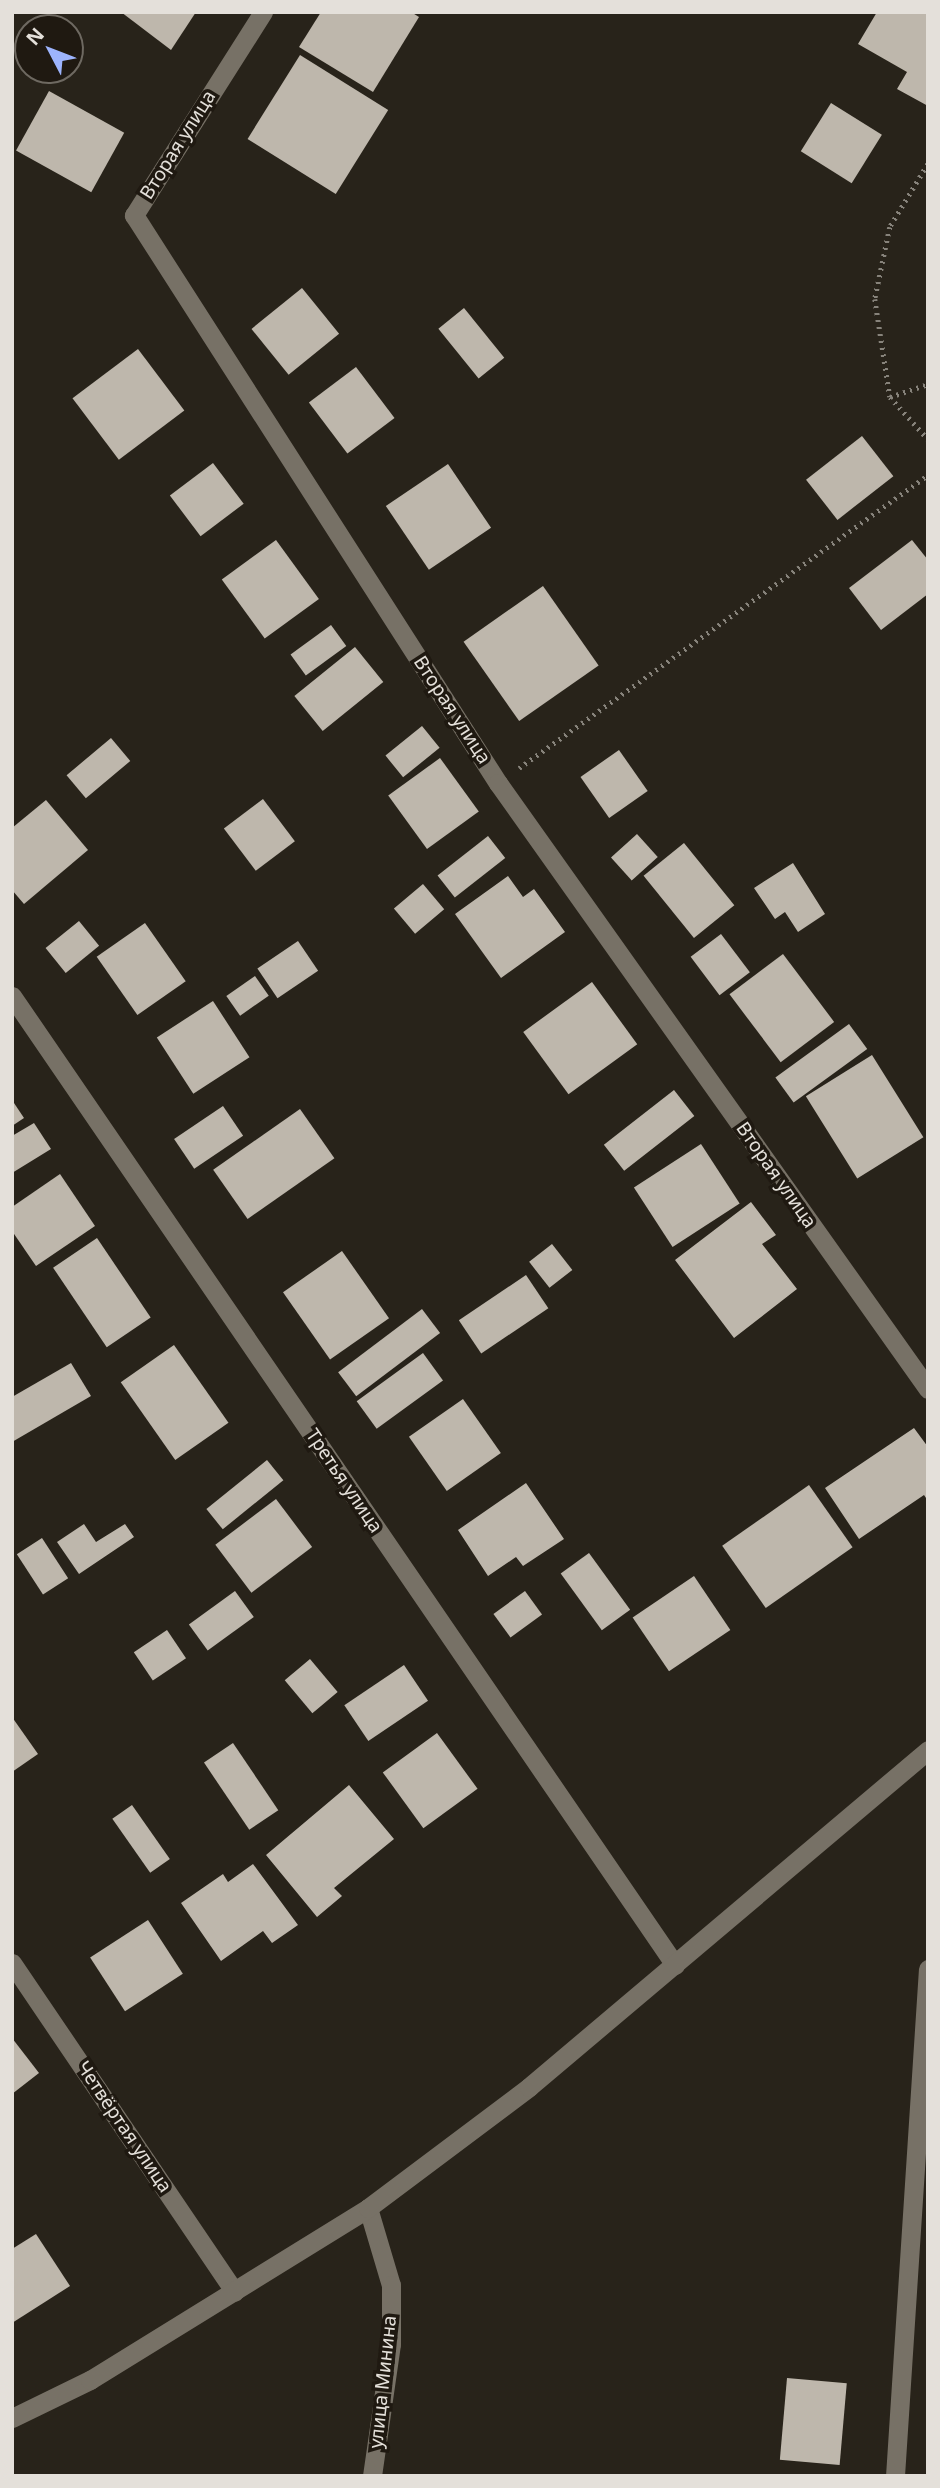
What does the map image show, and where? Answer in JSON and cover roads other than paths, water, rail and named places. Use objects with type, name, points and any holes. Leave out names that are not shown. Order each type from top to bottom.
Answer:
[{"type":"street","name":"Вторая улица","points":[[263,12],[134,215],[498,783],[928,1389]]},
{"type":"street","name":"Третья улица","points":[[12,996],[675,1965]]},
{"type":"street","points":[[12,2418],[90,2380],[368,2208],[675,1965],[928,1750]]},
{"type":"street","name":"Четвёртая улица","points":[[12,1963],[235,2292]]},
{"type":"street","points":[[895,2476],[928,1969]]},
{"type":"street","name":"улица Минина","points":[[368,2208],[391,2285],[391,2344],[372,2476]]}]
